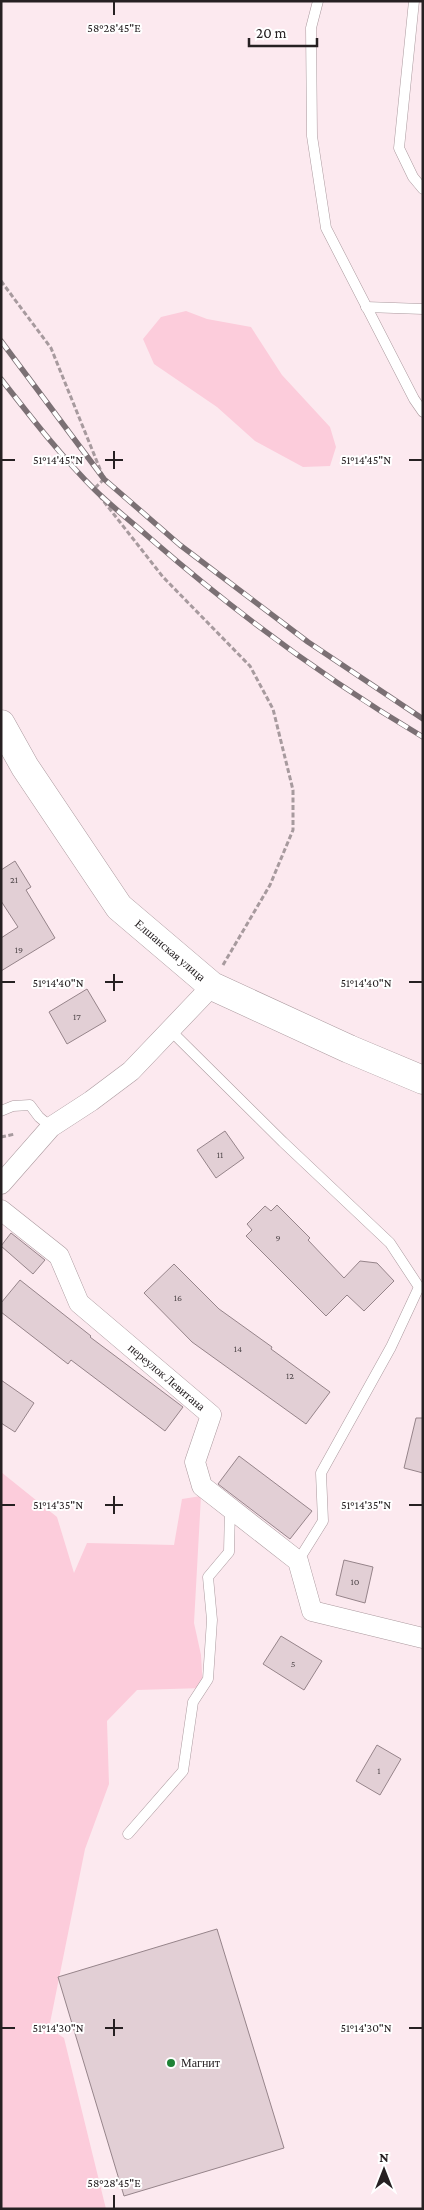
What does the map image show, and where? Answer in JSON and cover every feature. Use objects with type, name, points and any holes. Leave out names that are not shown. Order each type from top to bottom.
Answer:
[{"type":"main road","name":"Елшанская улица","points":[[1,724],[25,767],[119,907],[212,986],[349,1049],[423,1080]]},
{"type":"street","points":[[1,1184],[51,1127],[91,1102],[131,1071],[212,986]]},
{"type":"street","name":"переулок Левитана","points":[[1,1210],[59,1256],[79,1303],[211,1415],[194,1462],[202,1486],[298,1560]]},
{"type":"street","points":[[298,1560],[312,1611],[423,1638]]},
{"type":"lane","points":[[318,1],[310,28],[312,136],[326,228],[414,399],[423,412]]},
{"type":"lane","points":[[414,1],[399,148],[414,177],[423,189]]},
{"type":"lane","points":[[366,307],[423,308]]},
{"type":"lane","points":[[171,1031],[283,1142],[390,1243],[419,1287],[391,1347],[321,1473],[323,1521],[298,1560]]},
{"type":"lane","points":[[1,1111],[13,1106],[30,1105],[39,1117],[51,1127]]},
{"type":"lane","points":[[128,1834],[183,1771],[193,1702],[208,1679],[212,1620],[208,1577],[229,1552],[230,1508]]},
{"type":"path","points":[[1,281],[51,348],[104,479],[94,489],[163,577],[250,666],[273,709],[293,790],[293,830],[270,885],[212,986]]},
{"type":"shaded area","points":[[186,311],[207,319],[251,327],[282,375],[330,427],[336,447],[330,466],[303,467],[255,441],[217,407],[154,364],[143,339],[161,317]]},
{"type":"shaded area","points":[[1,1472],[57,1517],[74,1573],[87,1543],[174,1545],[182,1499],[201,1496],[194,1623],[201,1655],[203,1688],[137,1690],[107,1721],[109,1784],[85,1849],[49,2028],[64,2038],[106,2209],[1,2209]]},
{"type":"building","points":[[15,861],[31,887],[26,890],[55,938],[1,971],[1,938],[18,927],[1,901],[1,870]]},
{"type":"building","points":[[87,989],[106,1021],[67,1044],[49,1012]]},
{"type":"building","points":[[225,1131],[244,1158],[216,1178],[197,1150]]},
{"type":"building","points":[[277,1205],[310,1238],[308,1240],[344,1278],[360,1261],[377,1263],[394,1281],[364,1311],[347,1295],[326,1316],[246,1236],[252,1230],[247,1224],[265,1206],[271,1211]]},
{"type":"building","points":[[11,1233],[45,1260],[33,1274],[1,1246]]},
{"type":"building","points":[[174,1264],[219,1309],[330,1392],[306,1424],[192,1342],[144,1293]]},
{"type":"building","points":[[20,1280],[90,1337],[183,1407],[165,1431],[71,1360],[68,1364],[1,1312],[1,1303]]},
{"type":"building","points":[[1,1380],[34,1403],[15,1432],[1,1423]]},
{"type":"building","points":[[416,1418],[423,1418],[423,1473],[404,1468]]},
{"type":"building","points":[[239,1456],[312,1511],[290,1539],[218,1484]]},
{"type":"building","points":[[344,1560],[373,1567],[365,1603],[336,1595]]},
{"type":"building","points":[[281,1636],[322,1661],[304,1690],[263,1664]]},
{"type":"building","points":[[377,1745],[401,1759],[380,1795],[356,1781]]},
{"type":"building","name":"Магнит","points":[[217,1929],[284,2148],[124,2196],[58,1977]]},
{"type":"railway","points":[[1,341],[104,479],[180,545],[308,642],[423,719]]},
{"type":"railway","points":[[1,379],[81,476],[183,566],[215,593],[317,669],[423,737]]},
{"type":"place","name":"Магнит","points":[[171,2063]]}]
